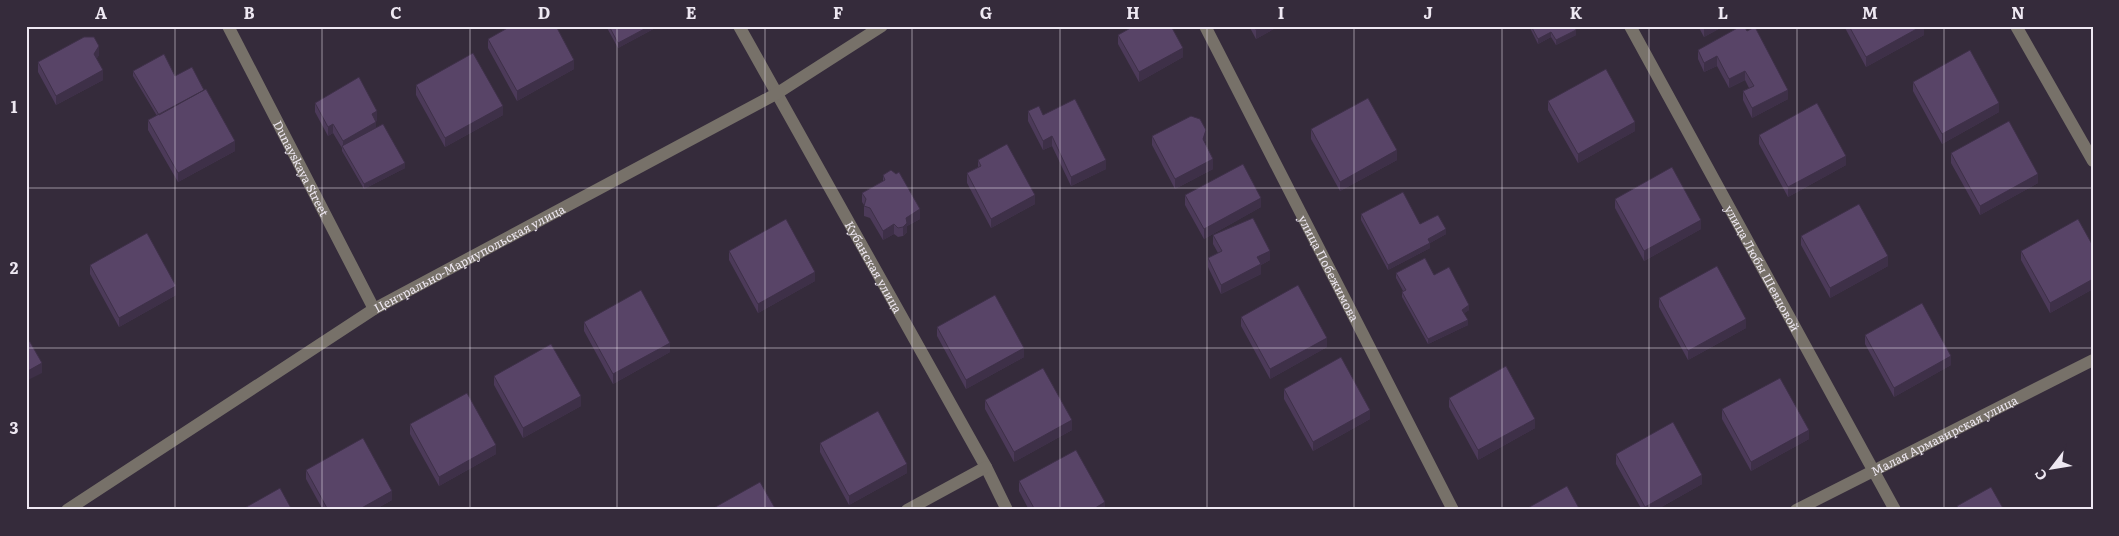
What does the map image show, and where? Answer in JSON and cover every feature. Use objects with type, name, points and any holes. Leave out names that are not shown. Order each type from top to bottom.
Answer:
[{"type":"street","name":"Dunayskaya Street","points":[[228,26],[374,309]]},
{"type":"street","name":"Кубанская улица","points":[[739,26],[986,467],[1007,510]]},
{"type":"street","name":"Центрально-Мариупольская улица","points":[[67,510],[374,309],[776,94],[882,26]]},
{"type":"street","name":"улица Побежимова","points":[[1205,26],[1454,510]]},
{"type":"street","name":"улица Любы Шевцовой","points":[[1630,26],[1895,510]]},
{"type":"street","points":[[2016,26],[2093,161]]},
{"type":"street","name":"Малая Армавирская улица","points":[[1796,510],[2093,360]]},
{"type":"street","points":[[906,510],[986,467]]},
{"type":"building","points":[[511,26],[556,26],[574,60],[517,91],[488,39]]},
{"type":"building","points":[[609,26],[650,26],[618,43]]},
{"type":"building","points":[[1134,26],[1171,26],[1183,48],[1139,72],[1118,35]]},
{"type":"building","points":[[1254,26],[1262,26],[1256,30]]},
{"type":"building","points":[[1531,26],[1575,26],[1576,30],[1556,40],[1551,32],[1538,39]]},
{"type":"building","points":[[1744,26],[1747,31],[1755,27],[1788,90],[1752,108],[1743,91],[1754,86],[1745,71],[1729,79],[1717,56],[1704,63],[1698,50]]},
{"type":"building","points":[[1849,26],[1922,26],[1866,57]]},
{"type":"building","points":[[84,37],[94,37],[99,46],[94,54],[103,70],[56,96],[38,62]]},
{"type":"building","points":[[1970,50],[1999,103],[1942,134],[1913,82]]},
{"type":"building","points":[[473,53],[503,106],[445,138],[416,85]]},
{"type":"building","points":[[164,54],[175,76],[192,67],[204,90],[159,115],[133,71]]},
{"type":"building","points":[[1606,69],[1635,122],[1578,154],[1548,101]]},
{"type":"building","points":[[359,77],[377,111],[372,114],[376,122],[343,141],[333,124],[328,127],[315,103]]},
{"type":"building","points":[[206,89],[235,141],[178,173],[148,120]]},
{"type":"building","points":[[1368,98],[1397,150],[1340,182],[1311,129]]},
{"type":"building","points":[[1075,99],[1106,160],[1071,177],[1052,136],[1043,141],[1028,111],[1039,106],[1043,115]]},
{"type":"building","points":[[1817,103],[1846,156],[1788,187],[1759,135]]},
{"type":"building","points":[[1191,116],[1200,119],[1206,130],[1203,139],[1213,159],[1175,179],[1152,136]]},
{"type":"building","points":[[2009,121],[2038,174],[1980,206],[1951,153]]},
{"type":"building","points":[[383,124],[405,163],[364,184],[342,146]]},
{"type":"building","points":[[1007,144],[1035,195],[991,219],[967,173],[981,166],[978,160]]},
{"type":"building","points":[[1243,164],[1261,198],[1204,229],[1185,195]]},
{"type":"building","points":[[1672,167],[1701,220],[1644,251],[1615,199]]},
{"type":"building","points":[[891,170],[896,174],[899,172],[920,209],[906,218],[907,223],[903,227],[898,228],[894,224],[883,231],[870,208],[864,206],[866,199],[862,193],[885,180],[883,175]]},
{"type":"building","points":[[1403,192],[1420,224],[1438,215],[1446,229],[1428,239],[1430,243],[1388,265],[1361,214]]},
{"type":"building","points":[[1859,204],[1888,256],[1830,288],[1801,236]]},
{"type":"building","points":[[1253,218],[1270,251],[1257,257],[1261,264],[1221,285],[1208,258],[1222,251],[1213,235]]},
{"type":"building","points":[[786,219],[815,272],[758,304],[729,251]]},
{"type":"building","points":[[2078,219],[2093,246],[2093,279],[2050,303],[2021,251]]},
{"type":"building","points":[[147,233],[176,286],[119,318],[90,265]]},
{"type":"building","points":[[1425,258],[1434,275],[1449,267],[1469,305],[1462,310],[1468,320],[1428,339],[1402,292],[1406,290],[1396,273]]},
{"type":"building","points":[[1717,266],[1746,319],[1688,351],[1659,298]]},
{"type":"building","points":[[1298,285],[1327,338],[1270,369],[1241,317]]},
{"type":"building","points":[[641,290],[670,343],[613,374],[584,322]]},
{"type":"building","points":[[995,295],[1024,348],[966,380],[937,327]]},
{"type":"building","points":[[1922,303],[1951,356],[1894,388],[1865,335]]},
{"type":"building","points":[[26,335],[42,363],[26,372]]},
{"type":"building","points":[[551,344],[581,396],[523,428],[494,376]]},
{"type":"building","points":[[1341,357],[1370,410],[1313,442],[1284,389]]},
{"type":"building","points":[[1506,366],[1535,419],[1478,450],[1449,398]]},
{"type":"building","points":[[1043,368],[1072,420],[1014,452],[985,400]]},
{"type":"building","points":[[1780,378],[1809,430],[1751,462],[1722,409]]},
{"type":"building","points":[[467,393],[496,445],[439,477],[410,424]]},
{"type":"building","points":[[878,411],[907,464],[849,496],[820,443]]},
{"type":"building","points":[[1673,422],[1702,475],[1645,507],[1616,454]]},
{"type":"building","points":[[363,438],[392,491],[358,510],[328,510],[306,470]]},
{"type":"building","points":[[1076,450],[1105,502],[1092,510],[1035,510],[1019,481]]},
{"type":"building","points":[[760,482],[776,510],[710,510]]},
{"type":"building","points":[[1567,486],[1580,510],[1524,510]]},
{"type":"building","points":[[1991,487],[2004,510],[1959,510],[1957,506]]},
{"type":"building","points":[[280,488],[292,510],[241,510]]}]
